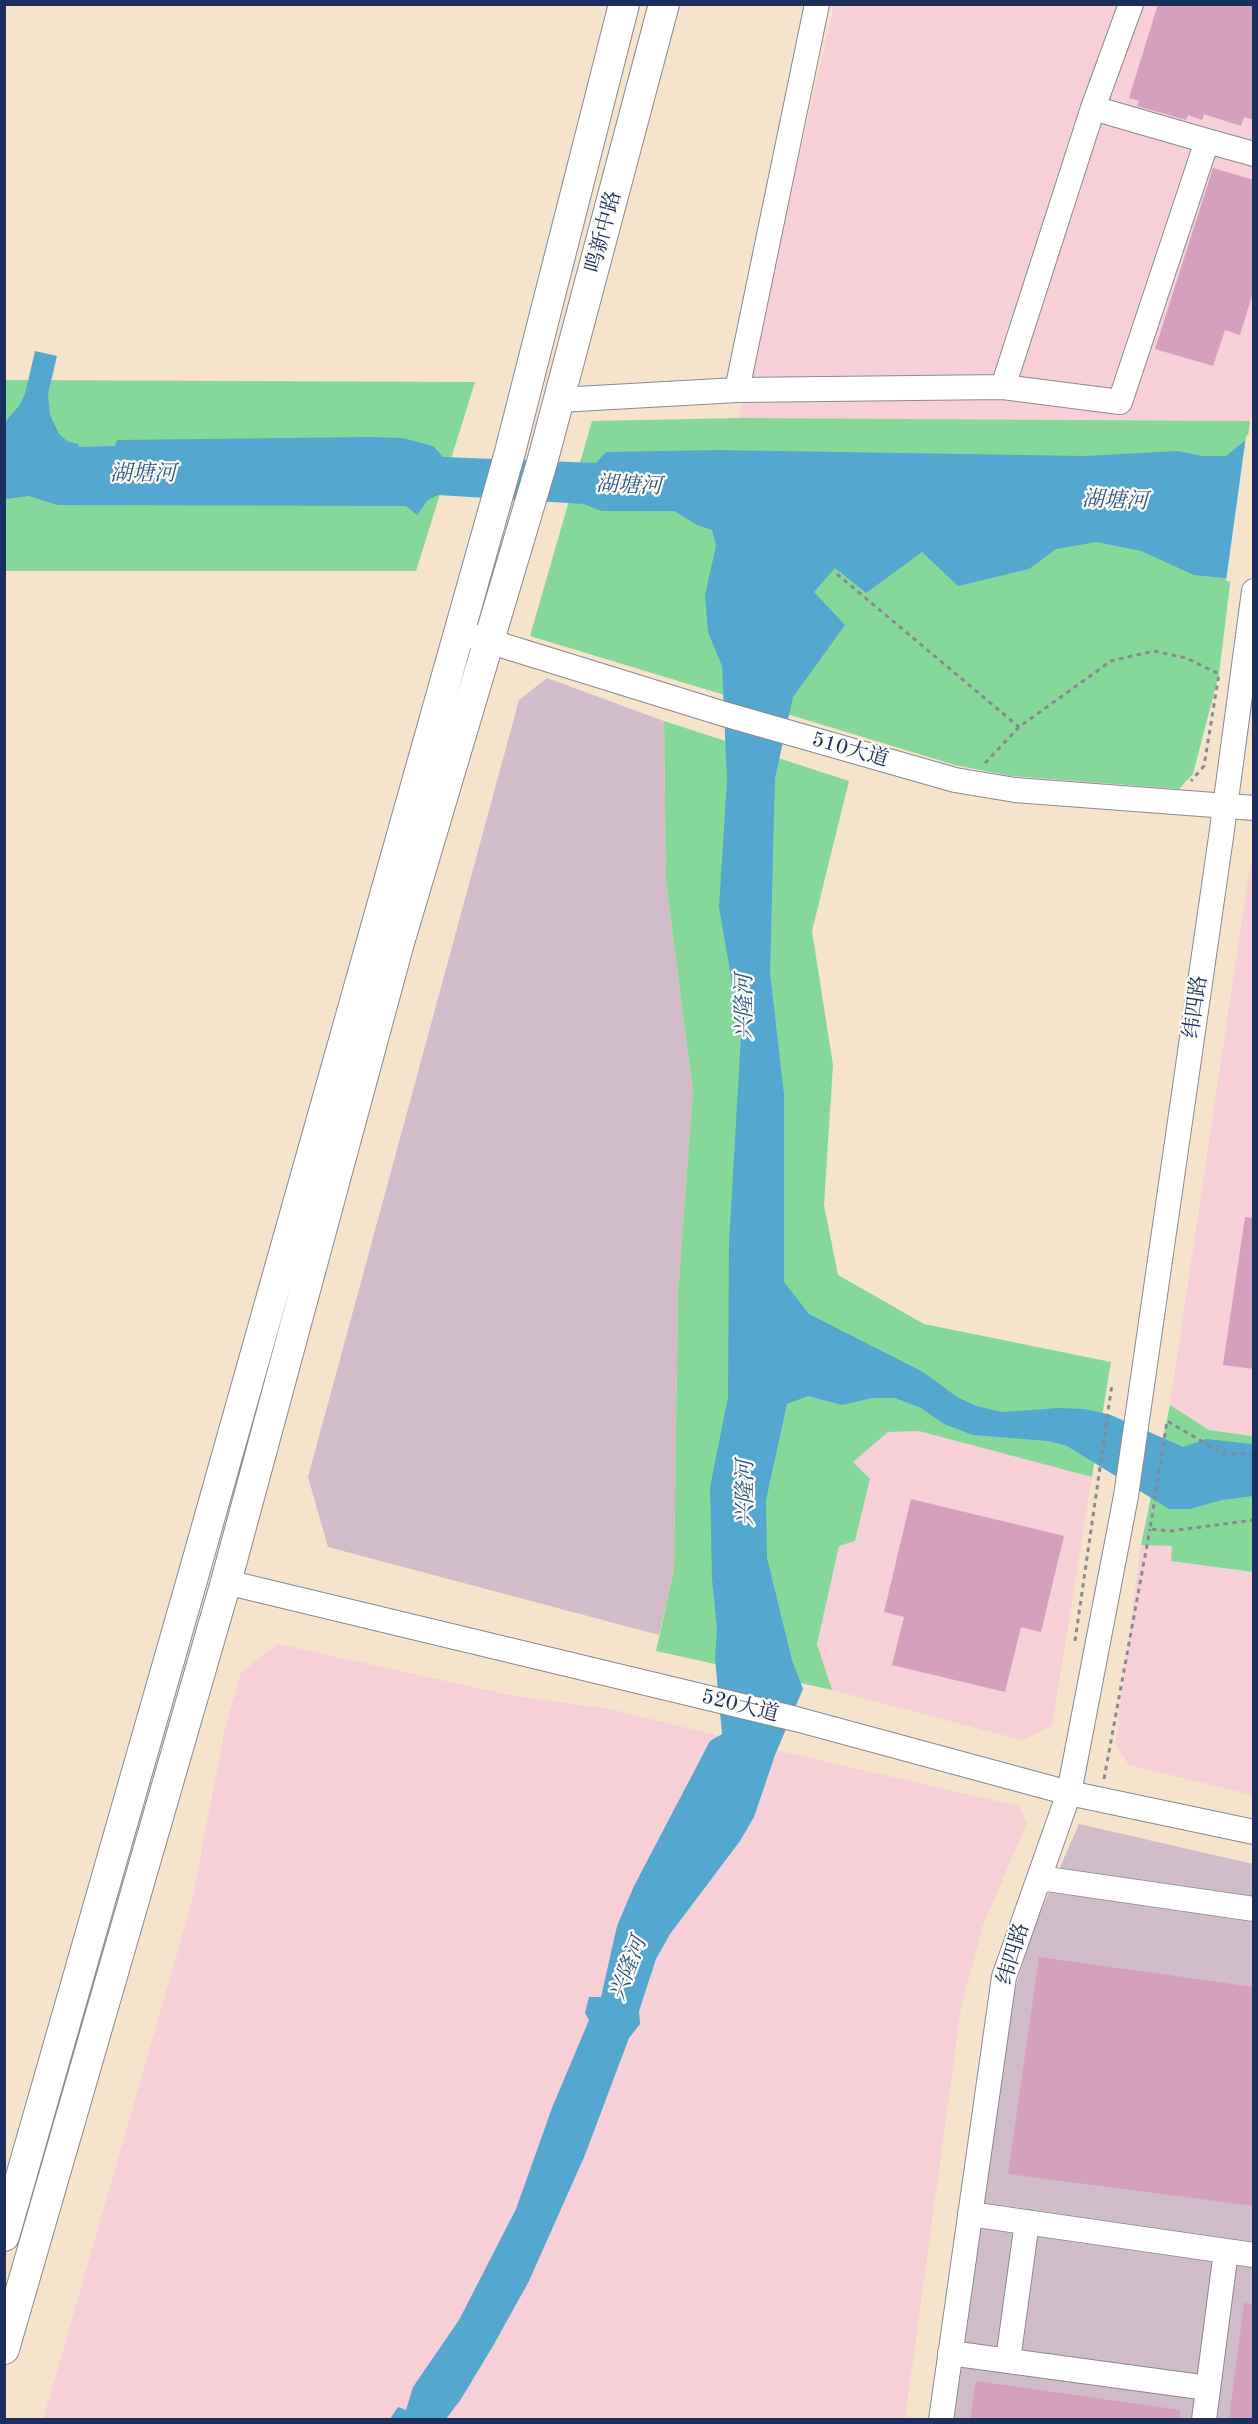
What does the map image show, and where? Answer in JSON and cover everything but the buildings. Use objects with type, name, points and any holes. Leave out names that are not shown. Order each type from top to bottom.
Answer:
[{"type":"main road","name":"鸣新中路","points":[[4,2236],[196,1569],[510,452],[624,4]]},
{"type":"main road","name":"鸣新中路","points":[[4,2349],[226,1582],[398,946],[531,502],[664,4]]},
{"type":"street","points":[[737,390],[817,4]]},
{"type":"street","points":[[1003,387],[1093,108],[1131,4]]},
{"type":"street","points":[[1093,108],[1254,154]]},
{"type":"street","points":[[559,400],[737,390],[1003,387],[1120,402],[1207,141]]},
{"type":"street","name":"纬四路","points":[[940,2420],[1004,1977],[1069,1793],[1126,1496],[1254,591]]},
{"type":"street","name":"510大道","points":[[459,632],[724,714],[955,780],[1015,790],[1254,808]]},
{"type":"street","name":"520大道","points":[[226,1582],[796,1719],[1069,1793],[1254,1832]]},
{"type":"street","points":[[1040,1878],[1254,1909]]},
{"type":"street","points":[[970,2214],[1254,2255]]},
{"type":"street","points":[[1008,2360],[1027,2222]]},
{"type":"street","points":[[1204,2420],[1226,2251]]},
{"type":"street","points":[[950,2353],[1208,2388]]},
{"type":"path","points":[[837,574],[1019,727]]},
{"type":"path","points":[[979,770],[1019,727],[1111,661],[1154,651],[1186,658],[1219,675],[1203,766],[1188,785]]},
{"type":"path","points":[[1074,1649],[1112,1384]]},
{"type":"path","points":[[1104,1779],[1150,1529],[1167,1422],[1222,1453],[1254,1454]]},
{"type":"path","points":[[1150,1529],[1170,1531],[1254,1520]]},
{"type":"shaded area","points":[[834,5],[1253,5],[1254,398],[1250,421],[739,418]]},
{"type":"shaded area","points":[[547,678],[664,721],[666,882],[693,1091],[678,1292],[674,1570],[659,1635],[328,1547],[308,1477],[519,700]]},
{"type":"shaded area","points":[[1253,863],[1253,1435],[1209,1430],[1170,1405],[1250,866]]},
{"type":"shaded area","points":[[920,1431],[1092,1477],[1052,1726],[1022,1740],[832,1690],[817,1644],[839,1546],[855,1541],[870,1480],[852,1462],[888,1432]]},
{"type":"shaded area","points":[[1141,1545],[1173,1546],[1171,1561],[1253,1572],[1253,1795],[1129,1765],[1115,1744]]},
{"type":"shaded area","points":[[277,1644],[514,1696],[610,1709],[1018,1806],[1027,1822],[982,1928],[961,2008],[905,2419],[43,2420],[192,1902],[224,1733],[241,1673]]},
{"type":"shaded area","points":[[1079,1824],[1253,1864],[1253,2419],[954,2420],[1012,1999],[1033,1929]]},
{"type":"green space","points":[[5,380],[475,382],[416,571],[5,571]]},
{"type":"green space","points":[[739,418],[1250,421],[1219,674],[1193,774],[1179,789],[1011,776],[955,765],[530,636],[592,421]]},
{"type":"green space","points":[[664,721],[849,781],[812,931],[833,1065],[824,1205],[838,1275],[924,1324],[1111,1362],[1092,1477],[919,1431],[888,1432],[853,1462],[870,1479],[855,1541],[839,1546],[817,1644],[832,1690],[656,1651],[674,1570],[678,1292],[693,1091],[666,882]]},
{"type":"green space","points":[[1170,1405],[1209,1430],[1253,1436],[1253,1572],[1171,1561],[1172,1546],[1141,1545]]},
{"type":"water","points":[[35,351],[57,356],[48,394],[50,415],[59,434],[67,441],[78,444],[79,447],[115,446],[117,440],[403,438],[433,446],[443,457],[596,463],[606,452],[717,450],[1085,456],[1177,451],[1203,456],[1226,456],[1252,435],[1253,581],[1194,575],[1141,551],[1097,542],[1056,549],[1029,569],[958,586],[922,552],[866,593],[835,568],[814,592],[845,625],[793,697],[775,778],[770,973],[784,1094],[784,1282],[809,1314],[923,1372],[957,1397],[976,1406],[1002,1412],[1059,1408],[1085,1409],[1111,1415],[1183,1447],[1206,1439],[1253,1444],[1253,1496],[1222,1500],[1190,1509],[1169,1509],[1067,1446],[1048,1441],[973,1435],[944,1424],[921,1408],[895,1398],[872,1398],[842,1405],[808,1396],[787,1404],[766,1500],[767,1558],[792,1660],[803,1689],[775,1755],[754,1817],[740,1841],[670,1934],[656,1959],[639,2011],[640,2024],[629,2038],[585,2155],[529,2281],[493,2346],[446,2419],[390,2419],[398,2407],[406,2410],[413,2387],[459,2320],[516,2209],[552,2108],[589,2020],[585,2013],[589,1997],[601,1997],[617,1926],[634,1886],[710,1741],[722,1734],[715,1658],[717,1629],[712,1579],[710,1487],[728,1397],[729,1244],[741,1035],[719,907],[727,780],[722,666],[708,632],[705,595],[716,546],[712,530],[697,525],[674,511],[601,511],[584,504],[438,495],[428,500],[417,515],[406,506],[57,505],[29,496],[5,499],[5,422],[19,406],[25,394]]},
{"type":"pier","points":[[1254,432],[1253,584],[1226,581],[1246,436]]},
{"type":"water label","name":"湖塘河","points":[[143,474]]},
{"type":"water label","name":"湖塘河","points":[[629,486]]},
{"type":"water label","name":"湖塘河","points":[[1115,501]]},
{"type":"water label","name":"兴隆河","points":[[745,1007]]},
{"type":"water label","name":"兴隆河","points":[[746,1493]]},
{"type":"water label","name":"兴隆河","points":[[629,1969]]}]
